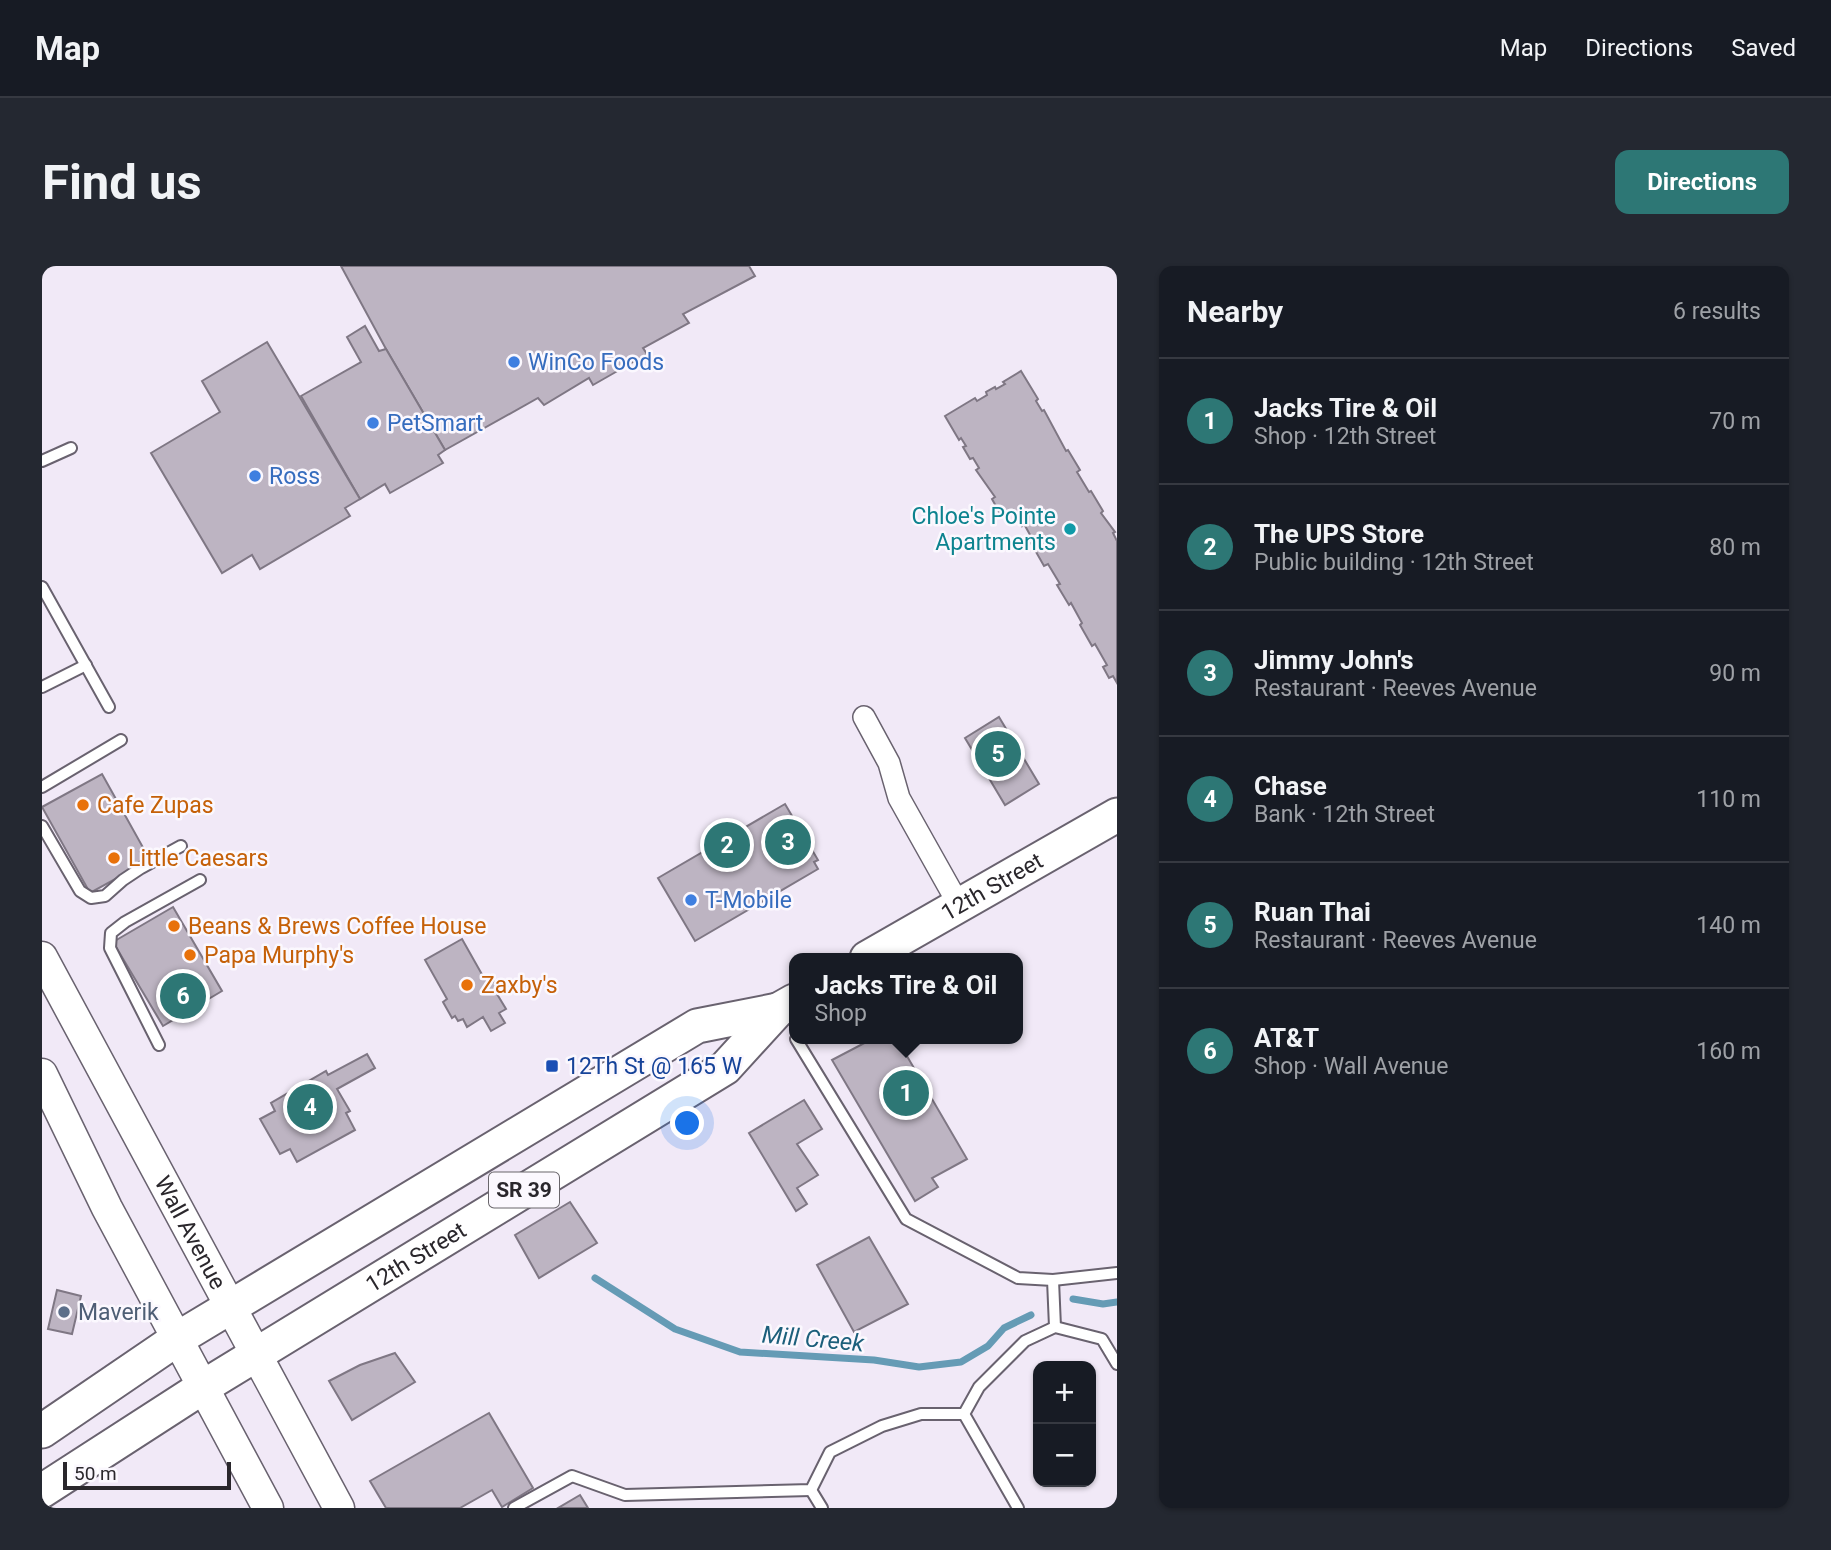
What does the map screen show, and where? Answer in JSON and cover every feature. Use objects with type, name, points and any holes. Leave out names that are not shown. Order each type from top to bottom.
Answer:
[{"type":"main road","name":"12th Street","points":[[876,953],[1117,815]]},
{"type":"main road","name":"Wall Avenue","points":[[42,957],[339,1508]]},
{"type":"main road","name":"12th Street","points":[[42,1491],[256,1354],[725,1068],[789,1022]]},
{"type":"main road","name":"SR 39","points":[[42,1431],[177,1339],[696,1026],[789,1022]]},
{"type":"main road","points":[[42,1074],[107,1208],[268,1508]]},
{"type":"street","points":[[864,718],[889,763],[899,798],[959,905]]},
{"type":"lane","points":[[42,461],[71,448]]},
{"type":"lane","points":[[42,587],[108,707]]},
{"type":"lane","points":[[42,687],[86,665]]},
{"type":"lane","points":[[42,787],[121,740]]},
{"type":"lane","points":[[42,826],[80,891],[92,898],[105,896],[123,880],[181,846]]},
{"type":"lane","points":[[159,1045],[110,948],[110,933],[201,880]]},
{"type":"lane","points":[[802,1044],[906,1219],[1018,1278],[1053,1280],[1117,1273]]},
{"type":"lane","points":[[1053,1280],[1055,1327]]},
{"type":"lane","points":[[964,1414],[979,1387],[1025,1341],[1055,1327],[1102,1339],[1117,1364]]},
{"type":"lane","points":[[811,1490],[830,1452],[882,1426],[920,1414],[964,1414]]},
{"type":"lane","points":[[964,1414],[1018,1508]]},
{"type":"lane","points":[[514,1508],[572,1476],[625,1495],[811,1490]]},
{"type":"lane","points":[[811,1490],[822,1508]]},
{"type":"building","name":"WinCo Foods","points":[[341,266],[749,266],[755,276],[683,314],[689,323],[643,348],[647,354],[593,385],[589,378],[544,405],[538,398],[445,450]]},
{"type":"building","name":"PetSmart","points":[[365,326],[379,351],[386,349],[445,450],[438,455],[443,463],[390,493],[385,484],[360,499],[301,396],[361,362],[347,337]]},
{"type":"building","name":"Ross","points":[[267,342],[360,499],[345,508],[350,516],[260,569],[252,555],[222,573],[151,453],[220,412],[202,381]]},
{"type":"building","name":"Chloe's Pointe Apartments","points":[[1021,371],[1038,399],[1036,401],[1080,470],[1077,472],[1115,532],[1117,683],[1113,676],[1109,678],[1103,667],[1107,665],[1095,644],[1092,646],[1048,564],[1044,566],[1024,524],[1022,526],[1013,510],[1002,517],[992,499],[995,497],[976,470],[979,468],[973,458],[970,459],[963,447],[966,446],[961,438],[959,440],[945,416],[975,398],[977,401],[987,395],[986,392],[1005,384],[1003,382]]},
{"type":"building","points":[[999,717],[1039,784],[1005,805],[965,738]]},
{"type":"building","points":[[102,774],[150,860],[90,893],[42,807]]},
{"type":"building","points":[[785,804],[818,860],[814,862],[818,869],[695,941],[658,878]]},
{"type":"building","points":[[173,907],[222,991],[163,1026],[113,942]]},
{"type":"building","name":"Zaxby's","points":[[462,939],[484,978],[490,975],[506,1009],[499,1013],[505,1023],[491,1031],[483,1017],[467,1027],[463,1019],[458,1021],[455,1016],[452,1018],[443,1002],[447,999],[425,960]]},
{"type":"building","points":[[862,1044],[900,1044],[967,1159],[932,1178],[938,1187],[915,1201],[832,1060]]},
{"type":"building","points":[[367,1054],[375,1068],[337,1089],[350,1111],[346,1113],[355,1130],[297,1162],[290,1149],[280,1154],[260,1119],[275,1111],[271,1103],[326,1071],[328,1075]]},
{"type":"building","points":[[804,1100],[822,1129],[797,1144],[818,1175],[797,1188],[807,1204],[796,1211],[749,1133]]},
{"type":"building","points":[[570,1202],[597,1243],[539,1278],[515,1235]]},
{"type":"building","points":[[869,1237],[908,1304],[854,1332],[817,1265]]},
{"type":"building","name":"Maverik","points":[[57,1290],[81,1296],[72,1334],[48,1329]]},
{"type":"building","points":[[395,1353],[415,1382],[352,1420],[329,1381],[360,1365]]},
{"type":"building","points":[[489,1413],[533,1488],[502,1507],[492,1490],[460,1508],[386,1508],[370,1481]]},
{"type":"building","points":[[580,1495],[588,1508],[558,1508]]},
{"type":"waterway","name":"Mill Creek","points":[[595,1278],[675,1329],[740,1352],[874,1360],[919,1367],[961,1362],[988,1346],[1004,1328],[1031,1315]]},
{"type":"waterway","name":"Mill Creek","points":[[1073,1299],[1103,1304],[1117,1302]]},
{"type":"place","name":"WinCo Foods","points":[[514,362]]},
{"type":"place","name":"PetSmart","points":[[373,423]]},
{"type":"place","name":"Ross","points":[[255,476]]},
{"type":"place","name":"Chloe's Pointe Apartments","points":[[1070,529]]},
{"type":"place","name":"Ruan Thai","points":[[998,754]]},
{"type":"place","name":"Cafe Zupas","points":[[83,805]]},
{"type":"place","name":"Jimmy John's","points":[[788,842]]},
{"type":"place","name":"The UPS Store","points":[[727,845]]},
{"type":"place","name":"Little Caesars","points":[[114,858]]},
{"type":"place","name":"T-Mobile","points":[[691,900]]},
{"type":"place","name":"Beans & Brews Coffee House","points":[[174,926]]},
{"type":"place","name":"Papa Murphy's","points":[[190,955]]},
{"type":"place","name":"Zaxby's","points":[[467,985]]},
{"type":"place","name":"AT&T","points":[[183,996]]},
{"type":"place","name":"12Th St @ 165 W","points":[[552,1066]]},
{"type":"place","name":"Jacks Tire & Oil","points":[[906,1093]]},
{"type":"place","name":"Chase","points":[[310,1107]]},
{"type":"place","name":"Maverik","points":[[64,1312]]}]
